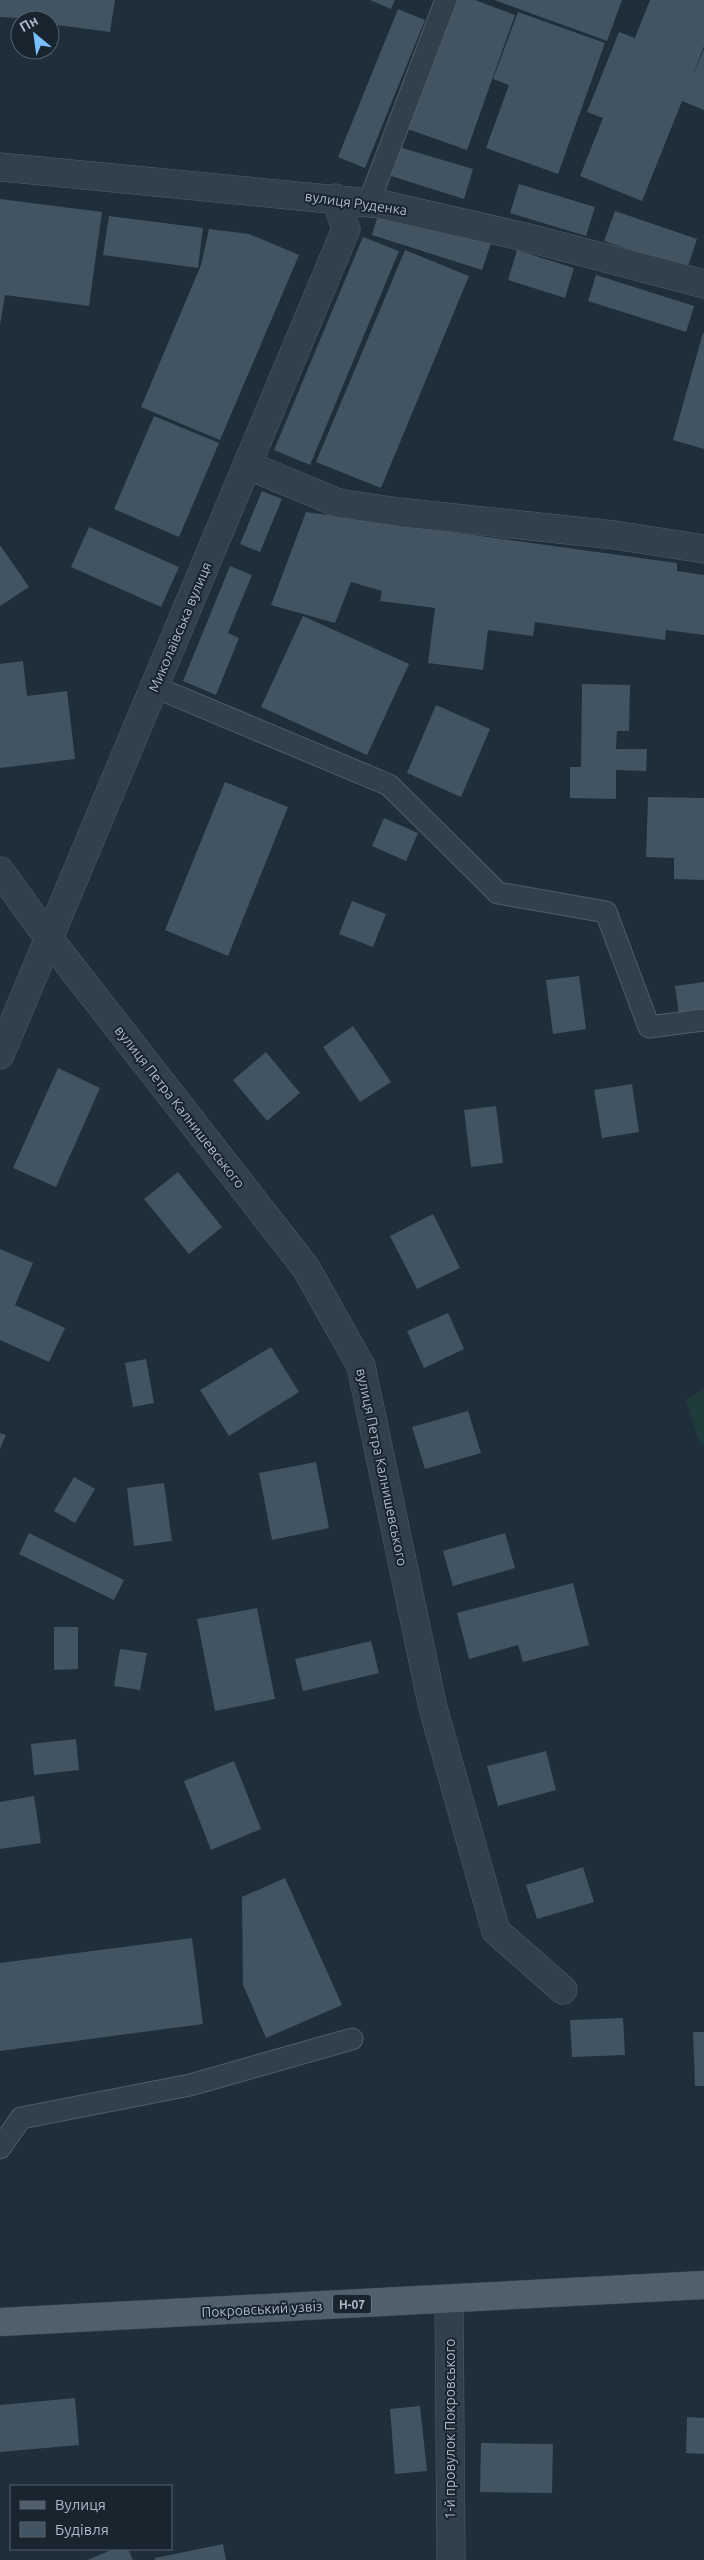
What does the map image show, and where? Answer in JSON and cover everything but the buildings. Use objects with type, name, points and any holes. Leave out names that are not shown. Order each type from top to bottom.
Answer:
[{"type":"main road","name":"Покровський узвіз","points":[[0,2322],[704,2285]]},
{"type":"street","name":"вулиця Руденка","points":[[0,167],[369,202],[533,239],[704,284]]},
{"type":"street","name":"Миколаївська вулиця","points":[[0,1055],[50,940],[346,229],[335,198]]},
{"type":"street","points":[[248,465],[338,503],[399,512],[614,535],[704,549]]},
{"type":"street","name":"вулиця Петра Калнишевського","points":[[0,871],[50,940],[306,1268],[361,1366],[433,1708],[496,1931],[563,1990]]},
{"type":"street","name":"1-й провулок Покровського","points":[[450,2299],[451,2560]]},
{"type":"lane","points":[[369,202],[446,0]]},
{"type":"lane","points":[[155,686],[389,784],[498,893],[606,912],[649,1027],[704,1020]]},
{"type":"lane","points":[[0,2148],[21,2118],[190,2086],[352,2039]]},
{"type":"green space","points":[[704,1389],[704,1446],[699,1441],[686,1400]]}]
